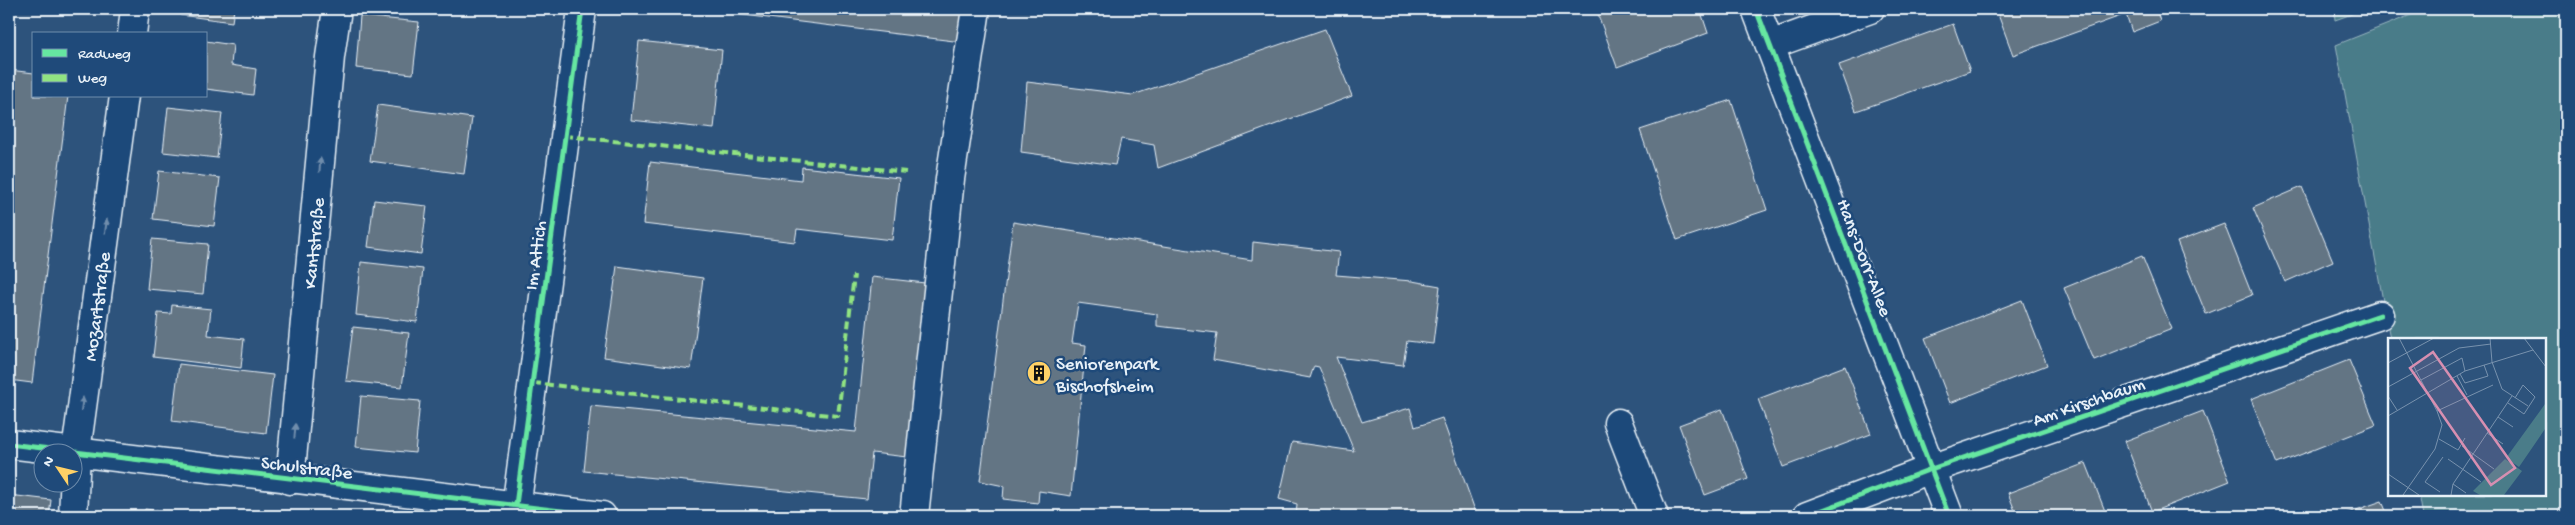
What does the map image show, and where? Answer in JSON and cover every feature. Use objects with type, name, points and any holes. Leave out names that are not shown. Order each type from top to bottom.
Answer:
[{"type":"street","points":[[132,32],[135,9]]},
{"type":"street","name":"Kantstraße","points":[[290,480],[330,57],[337,9]]},
{"type":"street","name":"Im Attich","points":[[516,511],[582,9]]},
{"type":"street","points":[[914,516],[950,180],[976,9]]},
{"type":"street","name":"Hans-Dorr-Allee","points":[[1756,9],[1949,516]]},
{"type":"street","points":[[1770,45],[1870,9]]},
{"type":"street","name":"Mozartstraße","points":[[77,442],[124,98]]},
{"type":"street","name":"Am Kirschbaum","points":[[1807,516],[1931,469],[2380,315]]},
{"type":"street","points":[[1618,423],[1654,516]]},
{"type":"street","name":"Schulstraße","points":[[9,444],[32,447]]},
{"type":"street","name":"Schulstraße","points":[[82,453],[516,511],[602,516]]},
{"type":"street","name":"Mozartstraße","points":[[73,516],[74,492]]},
{"type":"green space","points":[[2334,9],[2366,9],[2335,20]]},
{"type":"green space","points":[[2426,9],[2566,9],[2566,516],[2423,516],[2419,495],[2545,495],[2545,338],[2390,338],[2336,45]]},
{"type":"building","points":[[180,9],[234,9],[232,22],[180,15]]},
{"type":"building","points":[[695,9],[966,9],[962,42]]},
{"type":"building","points":[[1596,9],[1700,9],[1708,33],[1617,67]]},
{"type":"building","points":[[1996,9],[2156,9],[2160,21],[2132,32],[2126,14],[2013,55]]},
{"type":"building","points":[[360,16],[419,22],[413,74],[356,68]]},
{"type":"building","points":[[1953,24],[1970,71],[1856,111],[1839,65]]},
{"type":"building","points":[[1325,29],[1352,96],[1158,168],[1154,145],[1121,139],[1115,165],[1021,152],[1027,82],[1133,95]]},
{"type":"building","points":[[208,41],[233,45],[231,65],[256,69],[253,95],[208,89]]},
{"type":"building","points":[[639,41],[722,50],[714,129],[631,120]]},
{"type":"building","points":[[9,70],[32,73],[32,98],[68,98],[32,383],[9,380]]},
{"type":"building","points":[[1731,100],[1767,210],[1677,240],[1640,130]]},
{"type":"building","points":[[378,105],[472,118],[464,174],[370,161]]},
{"type":"building","points":[[168,107],[222,113],[217,158],[163,152]]},
{"type":"building","points":[[650,162],[801,180],[802,167],[899,178],[892,240],[797,229],[795,242],[643,224]]},
{"type":"building","points":[[159,171],[220,178],[214,226],[153,219]]},
{"type":"building","points":[[2302,187],[2333,261],[2285,282],[2253,208]]},
{"type":"building","points":[[374,200],[427,206],[421,254],[368,247]]},
{"type":"building","name":"Seniorenpark Bischofsheim","points":[[1013,222],[1252,260],[1253,242],[1339,252],[1336,275],[1412,281],[1440,286],[1433,344],[1407,341],[1403,365],[1336,357],[1362,422],[1410,408],[1415,427],[1442,418],[1477,516],[1296,516],[1297,504],[1279,499],[1292,442],[1354,451],[1319,367],[1314,366],[1310,378],[1213,360],[1217,333],[1157,326],[1157,314],[1078,303],[1072,343],[1086,345],[1071,496],[1039,491],[1038,503],[1003,499],[1004,486],[980,481]]},
{"type":"building","points":[[2224,224],[2252,295],[2206,314],[2177,242]]},
{"type":"building","points":[[152,239],[208,244],[203,294],[147,289]]},
{"type":"building","points":[[2142,256],[2172,329],[2094,360],[2064,288]]},
{"type":"building","points":[[361,262],[423,269],[417,322],[356,315]]},
{"type":"building","points":[[617,266],[703,278],[691,369],[604,357]]},
{"type":"building","points":[[872,277],[925,283],[907,457],[872,453],[867,499],[584,471],[591,406],[856,432]]},
{"type":"building","points":[[2022,300],[2047,365],[1950,403],[1925,338]]},
{"type":"building","points":[[172,305],[211,309],[208,335],[244,339],[241,368],[153,357],[158,313],[171,314]]},
{"type":"building","points":[[353,327],[409,333],[402,387],[346,381]]},
{"type":"building","points":[[2349,360],[2376,425],[2277,464],[2251,399]]},
{"type":"building","points":[[179,364],[273,375],[266,433],[172,421]]},
{"type":"building","points":[[1845,366],[1871,434],[1783,467],[1758,399]]},
{"type":"building","points":[[361,396],[420,401],[415,453],[356,447]]},
{"type":"building","points":[[1722,409],[1748,479],[1705,495],[1679,425]]},
{"type":"building","points":[[2203,411],[2230,481],[2152,512],[2125,441]]},
{"type":"building","points":[[2086,463],[2107,516],[2017,516],[2008,493]]},
{"type":"building","points":[[9,495],[51,500],[49,516],[9,516]]},
{"type":"building","points":[[2382,501],[2388,516],[2339,516]]},
{"type":"building","points":[[145,509],[194,516],[144,516]]},
{"type":"marked path","points":[[565,136],[906,172]]},
{"type":"marked path","points":[[533,383],[838,416],[854,275]]},
{"type":"cycle path","points":[[516,505],[582,9]]},
{"type":"cycle path","points":[[1756,9],[1949,516]]},
{"type":"cycle path","points":[[1807,516],[1931,469],[2380,315]]},
{"type":"cycle path","points":[[9,444],[602,516]]},
{"type":"place","name":"Seniorenpark Bischofsheim","points":[[1039,373]]}]
